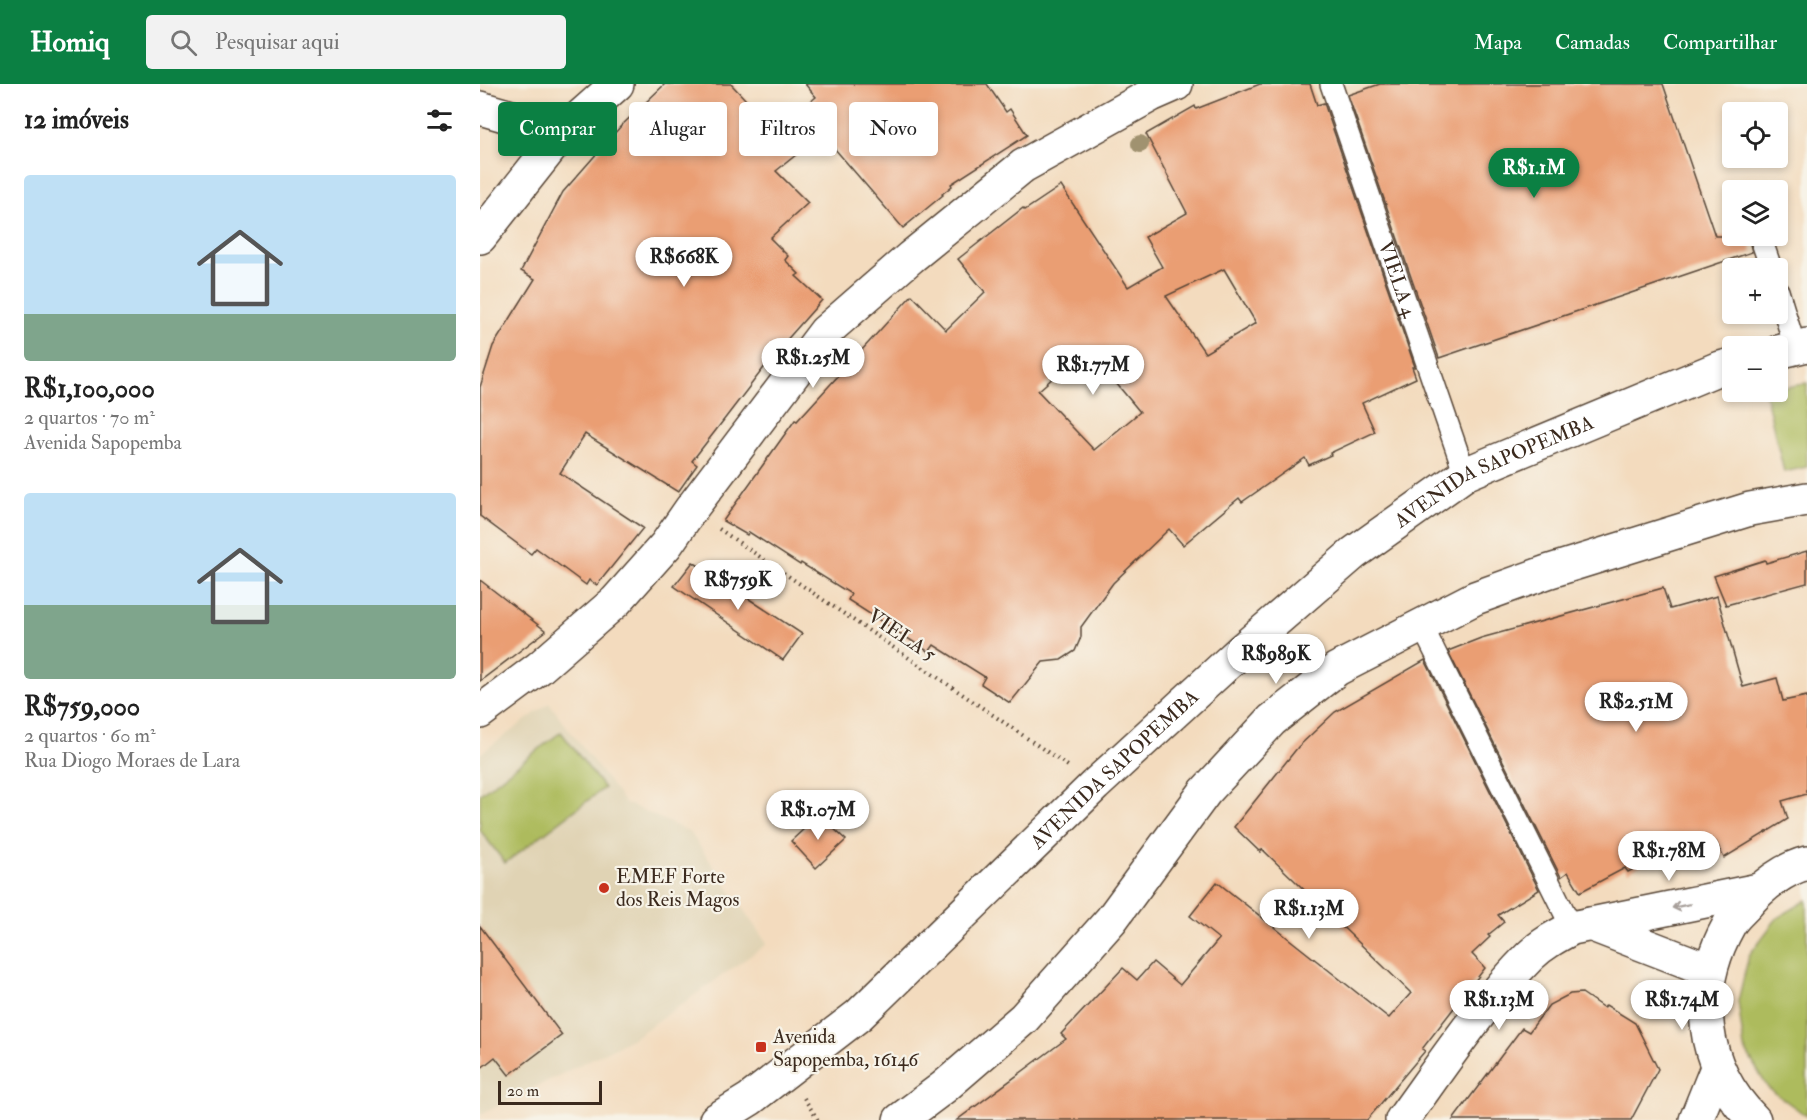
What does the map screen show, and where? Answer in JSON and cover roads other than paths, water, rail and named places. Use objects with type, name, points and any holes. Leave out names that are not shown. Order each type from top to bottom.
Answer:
[{"type":"street","points":[[597,102],[617,84]]},
{"type":"street","points":[[480,712],[539,668],[616,601],[666,545],[825,332],[911,256],[1023,166],[1151,95],[1176,84]]},
{"type":"street","points":[[480,108],[498,113]]},
{"type":"street","points":[[480,237],[544,156]]},
{"type":"street","name":"AVENIDA SAPOPEMBA","points":[[716,1120],[750,1099],[859,1015],[1095,785],[1243,649],[1354,553],[1465,474],[1722,368]]},
{"type":"street","points":[[900,1120],[944,1087],[1024,1018],[1111,920],[1205,792],[1272,720],[1337,669],[1475,598],[1547,572],[1750,509],[1807,499]]},
{"type":"street","points":[[1754,1120],[1737,1103],[1717,1068],[1706,1019],[1709,970],[1730,924],[1759,890],[1797,866],[1807,863]]},
{"type":"street","points":[[1402,1120],[1479,1016],[1531,955],[1551,939],[1581,926],[1759,890]]},
{"type":"street","points":[[1581,926],[1709,970]]},
{"type":"street","points":[[1696,1120],[1717,1068]]},
{"type":"lane","name":"VIELA 4","points":[[1331,84],[1465,474]]},
{"type":"lane","points":[[1787,324],[1793,348]]},
{"type":"lane","points":[[1421,624],[1581,926]]},
{"type":"place","name":"EMEF Forte dos Reis Magos","points":[[604,888]]},
{"type":"place","name":"Avenida Sapopemba, 16146","points":[[761,1047]]}]
